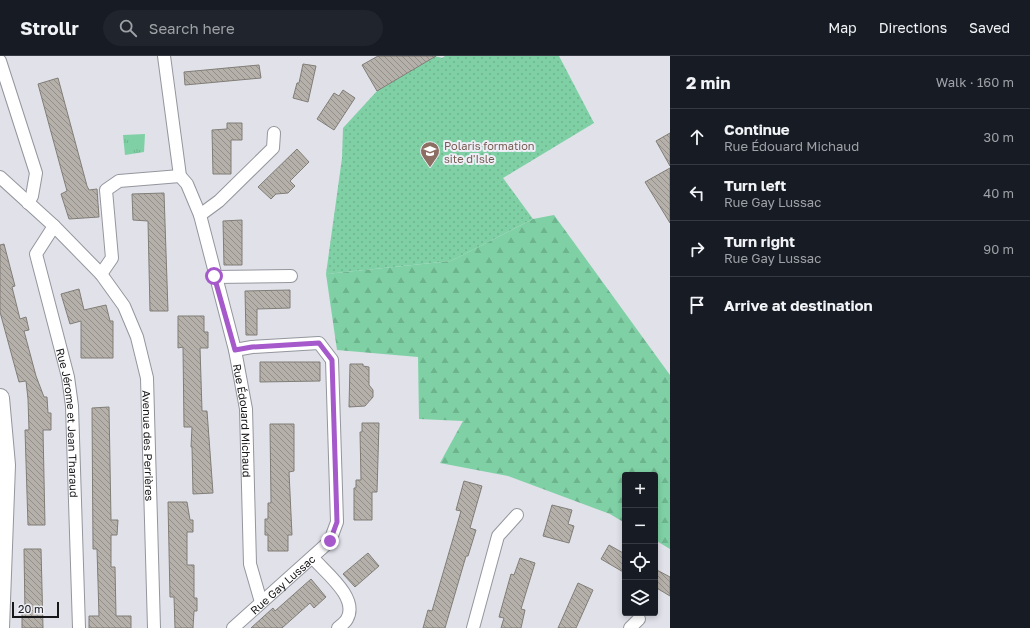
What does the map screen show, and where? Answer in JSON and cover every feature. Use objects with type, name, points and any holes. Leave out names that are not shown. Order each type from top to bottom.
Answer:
[{"type":"main road","points":[[0,398],[6,465],[0,628]]},
{"type":"street","name":"Rue Édouard Michaud","points":[[164,56],[180,176],[187,184],[200,215],[214,276],[235,350],[246,409],[250,564],[261,602]]},
{"type":"street","points":[[0,60],[36,173],[32,196],[28,203]]},
{"type":"street","points":[[200,215],[219,201],[272,148],[274,133]]},
{"type":"street","points":[[101,274],[106,269],[112,258],[106,190],[120,181],[180,176]]},
{"type":"street","name":"Avenue des Perrières","points":[[0,177],[54,226],[101,274],[124,306],[137,338],[147,378],[154,628]]},
{"type":"street","name":"Rue Jérome et Jean Tharaud","points":[[54,226],[36,254],[68,377],[72,406],[79,628]]},
{"type":"street","points":[[214,276],[291,276]]},
{"type":"street","name":"Rue Gay Lussac","points":[[233,628],[313,558],[330,541],[337,522],[332,360],[319,343],[252,347],[235,350]]},
{"type":"street","points":[[473,628],[498,536],[517,515]]},
{"type":"street","points":[[313,558],[348,596],[350,607],[347,620],[338,628]]},
{"type":"street","points":[[630,628],[639,619]]},
{"type":"green space","name":"Polaris formation site d'Isle","points":[[435,56],[442,58],[445,56],[559,56],[594,123],[503,178],[533,219],[451,261],[326,274],[342,158],[343,128],[377,91]]},
{"type":"green space","points":[[145,134],[144,152],[125,155],[123,135]]},
{"type":"green space","points":[[554,215],[670,375],[670,549],[658,542],[658,472],[622,472],[622,521],[610,514],[508,476],[440,463],[463,421],[419,419],[418,357],[337,350],[326,274],[451,261],[533,219]]},
{"type":"building","points":[[378,56],[436,56],[377,91],[362,65]]},
{"type":"building","points":[[303,64],[316,66],[308,102],[293,98],[297,83],[299,83]]},
{"type":"building","points":[[259,65],[261,78],[185,85],[184,72]]},
{"type":"building","points":[[58,78],[87,186],[89,190],[97,189],[99,217],[69,219],[61,194],[67,191],[38,84]]},
{"type":"building","points":[[343,90],[355,98],[334,130],[317,119],[334,93],[339,96]]},
{"type":"building","points":[[227,123],[242,123],[242,140],[231,140],[231,174],[213,174],[212,130],[227,129]]},
{"type":"building","points":[[670,133],[670,166],[656,141]]},
{"type":"building","points":[[297,149],[309,162],[290,181],[295,186],[288,193],[276,194],[271,199],[258,187]]},
{"type":"building","points":[[670,168],[670,223],[645,182]]},
{"type":"building","points":[[164,193],[168,311],[150,311],[148,221],[133,220],[132,194]]},
{"type":"building","points":[[242,220],[242,265],[224,265],[223,221]]},
{"type":"building","points":[[4,244],[15,286],[12,287],[20,319],[26,317],[29,330],[24,331],[36,376],[44,397],[47,397],[48,413],[51,413],[51,430],[43,430],[45,525],[28,525],[25,430],[29,430],[28,399],[26,381],[19,382],[0,312],[0,245]]},
{"type":"building","points":[[79,289],[84,310],[106,305],[110,321],[113,321],[113,358],[81,358],[81,321],[70,324],[61,294]]},
{"type":"building","points":[[290,290],[290,308],[257,309],[257,335],[246,335],[245,291]]},
{"type":"building","points":[[178,316],[204,316],[204,332],[208,332],[208,348],[200,348],[202,411],[207,411],[213,493],[193,494],[191,447],[192,427],[184,427],[183,347],[178,348]]},
{"type":"building","points":[[260,362],[320,362],[320,381],[260,382]]},
{"type":"building","points":[[350,364],[363,364],[363,366],[369,367],[369,385],[373,390],[373,397],[365,406],[349,407]]},
{"type":"building","points":[[109,407],[111,520],[118,520],[117,535],[111,535],[111,567],[115,567],[116,616],[131,616],[131,628],[89,628],[89,616],[99,616],[97,549],[93,549],[92,408]]},
{"type":"building","points":[[362,423],[379,423],[377,492],[372,492],[372,520],[354,520],[354,488],[356,488],[356,480],[361,480],[360,432],[362,432]]},
{"type":"building","points":[[270,424],[294,424],[294,471],[289,472],[292,535],[288,535],[288,551],[268,551],[268,535],[265,535],[265,519],[268,519],[268,503],[271,503]]},
{"type":"building","points":[[464,481],[482,486],[470,528],[476,530],[468,556],[466,556],[445,628],[423,628],[428,610],[432,611],[461,511],[456,510]]},
{"type":"building","points":[[168,502],[187,502],[190,520],[193,520],[193,532],[187,532],[187,565],[194,565],[194,598],[197,598],[197,611],[194,611],[193,628],[175,628],[174,597],[170,597]]},
{"type":"building","points":[[552,505],[572,510],[568,524],[574,526],[569,543],[543,536]]},
{"type":"building","points":[[609,545],[622,552],[622,571],[601,559]]},
{"type":"building","points":[[24,549],[41,549],[43,628],[22,628],[22,613],[25,613]]},
{"type":"building","points":[[368,553],[379,566],[355,587],[343,574]]},
{"type":"building","points":[[520,558],[535,563],[521,609],[525,610],[521,628],[501,628],[504,618],[499,617],[511,574],[514,575]]},
{"type":"building","points":[[658,571],[670,577],[670,596],[658,589]]},
{"type":"building","points":[[311,579],[326,597],[314,608],[310,603],[282,628],[251,628],[273,608],[275,611]]},
{"type":"building","points":[[578,583],[593,590],[576,628],[558,628]]},
{"type":"place","name":"Polaris formation site d'Isle","points":[[430,168]]},
{"type":"route","points":[[214,276],[235,350],[252,347],[319,343],[332,360],[337,522],[330,541]]}]
